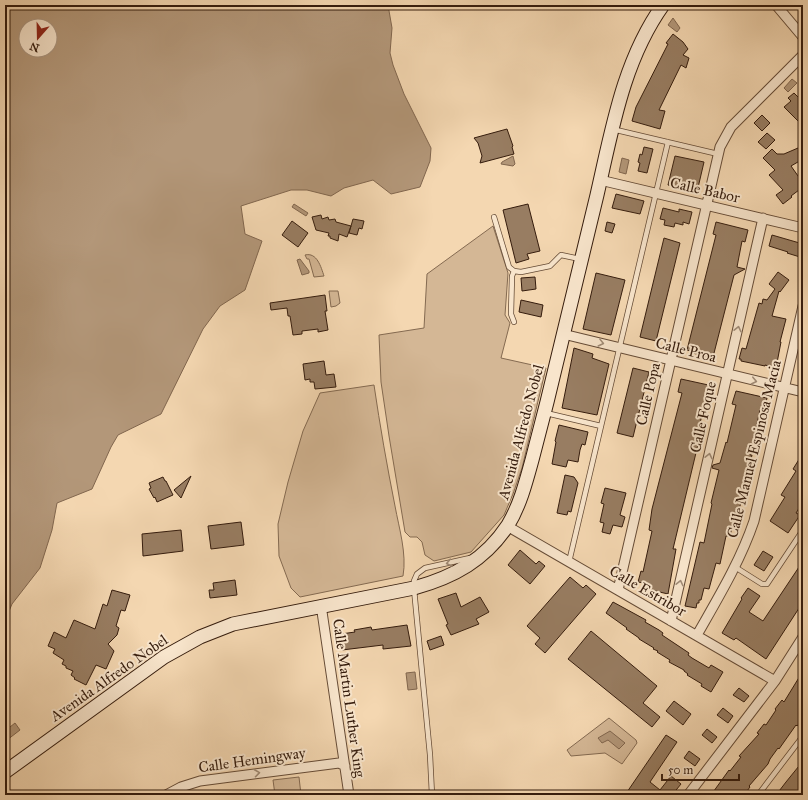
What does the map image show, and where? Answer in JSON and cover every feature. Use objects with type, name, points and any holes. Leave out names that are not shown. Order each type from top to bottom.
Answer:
[{"type":"main road","name":"Avenida Alfredo Nobel","points":[[5,772],[164,657],[194,641],[233,624],[414,584],[436,582],[453,575],[466,567],[496,541],[507,526],[520,502],[525,487],[622,90],[632,61],[648,29],[663,5]]},
{"type":"street","points":[[776,5],[803,37]]},
{"type":"street","name":"Calle Popa","points":[[618,590],[718,154],[724,138],[731,127],[803,55]]},
{"type":"street","name":"Calle Babor","points":[[600,180],[803,228]]},
{"type":"street","name":"Calle Foque","points":[[672,621],[763,218]]},
{"type":"street","name":"Calle Manuel Espinosa Macia","points":[[697,636],[743,552],[754,521],[803,306]]},
{"type":"street","name":"Calle Proa","points":[[563,334],[803,392]]},
{"type":"street","name":"Calle Estribor","points":[[507,526],[775,681]]},
{"type":"street","name":"Calle Martin Luther King","points":[[321,605],[349,795]]},
{"type":"street","points":[[688,795],[775,681],[803,637]]},
{"type":"street","name":"Calle Hemingway","points":[[166,795],[200,781],[339,763],[345,766]]},
{"type":"lane","points":[[612,129],[718,154]]},
{"type":"lane","points":[[569,562],[668,142]]},
{"type":"lane","points":[[494,217],[509,267],[514,271],[521,272],[550,266],[561,255],[581,259]]},
{"type":"lane","points":[[514,271],[512,276],[510,314],[514,322]]},
{"type":"lane","points":[[544,412],[601,426]]},
{"type":"lane","points":[[735,567],[762,584],[767,584],[803,530]]},
{"type":"lane","points":[[414,584],[430,755],[432,795]]},
{"type":"lane","points":[[758,795],[803,736]]},
{"type":"shaded area","points":[[5,5],[388,5],[392,28],[390,53],[393,65],[404,94],[431,148],[430,161],[420,187],[391,194],[373,180],[344,188],[331,196],[307,190],[291,190],[241,206],[245,234],[262,241],[245,290],[220,306],[203,329],[161,414],[118,435],[92,489],[57,503],[52,530],[40,568],[12,604],[5,621]]},
{"type":"shaded area","points":[[673,18],[680,28],[677,32],[668,25]]},
{"type":"shaded area","points":[[792,79],[797,83],[788,92],[784,88]]},
{"type":"shaded area","points":[[513,156],[515,164],[513,166],[501,164],[502,162]]},
{"type":"shaded area","points":[[622,158],[629,160],[626,174],[619,172]]},
{"type":"shaded area","points":[[294,204],[308,213],[306,216],[292,207]]},
{"type":"shaded area","points":[[493,226],[508,273],[505,315],[510,323],[501,358],[546,368],[522,468],[504,515],[471,552],[434,561],[425,555],[422,542],[417,537],[410,537],[405,532],[381,382],[379,335],[424,328],[427,274]]},
{"type":"shaded area","points":[[305,255],[313,256],[318,261],[324,276],[314,277],[309,259],[307,259]]},
{"type":"shaded area","points":[[300,259],[309,273],[302,275],[297,260]]},
{"type":"shaded area","points":[[329,291],[338,291],[340,303],[331,307]]},
{"type":"shaded area","points":[[374,385],[386,461],[402,541],[404,559],[403,576],[300,597],[291,588],[279,556],[278,524],[288,482],[303,431],[320,393]]},
{"type":"shaded area","points":[[415,672],[417,689],[408,690],[406,673]]},
{"type":"shaded area","points":[[609,718],[636,740],[637,743],[622,764],[605,753],[571,756],[567,750]]},
{"type":"shaded area","points":[[15,723],[20,730],[7,740],[5,738],[5,731]]},
{"type":"shaded area","points":[[610,731],[625,743],[619,749],[608,740],[602,743],[598,738]]},
{"type":"shaded area","points":[[299,777],[301,795],[275,795],[273,780]]},
{"type":"building","points":[[673,34],[683,42],[688,49],[683,55],[689,58],[686,68],[681,65],[659,110],[665,111],[660,129],[632,121],[636,107],[668,44],[666,43]]},
{"type":"building","points":[[794,93],[803,102],[803,126],[784,107],[791,101],[788,98]]},
{"type":"building","points":[[762,115],[770,123],[762,131],[754,123]]},
{"type":"building","points":[[507,129],[514,154],[480,163],[482,156],[478,143],[474,138]]},
{"type":"building","points":[[767,133],[775,140],[766,149],[758,142]]},
{"type":"building","points":[[644,147],[653,149],[647,173],[638,171],[640,154],[642,155]]},
{"type":"building","points":[[798,148],[803,159],[791,166],[803,183],[803,187],[783,204],[776,195],[783,190],[769,175],[775,170],[763,158],[772,149],[777,154],[784,154]]},
{"type":"building","points":[[675,156],[704,162],[697,192],[668,185]]},
{"type":"building","points":[[616,194],[644,201],[640,214],[612,208]]},
{"type":"building","points":[[528,204],[540,251],[527,254],[529,259],[516,263],[503,210]]},
{"type":"building","points":[[663,208],[679,212],[679,209],[692,212],[689,224],[683,222],[683,225],[675,223],[674,227],[664,225],[665,220],[660,219]]},
{"type":"building","points":[[321,215],[322,219],[328,217],[329,220],[335,219],[336,222],[351,226],[347,237],[339,234],[338,241],[330,238],[330,236],[328,236],[329,233],[316,230],[312,217]]},
{"type":"building","points":[[353,219],[364,221],[362,229],[359,228],[357,235],[349,233]]},
{"type":"building","points":[[292,221],[308,233],[298,247],[282,235]]},
{"type":"building","points":[[607,222],[615,224],[612,233],[605,231]]},
{"type":"building","points":[[716,222],[748,230],[745,242],[742,241],[737,267],[745,269],[734,275],[713,357],[707,355],[707,357],[687,350],[716,235],[713,234]]},
{"type":"building","points":[[772,235],[803,244],[800,257],[769,246]]},
{"type":"building","points":[[664,238],[680,243],[656,341],[640,337]]},
{"type":"building","points":[[778,272],[789,280],[780,292],[779,291],[772,316],[786,319],[780,342],[776,368],[741,361],[741,359],[739,359],[742,348],[746,349],[759,303],[762,304],[763,299],[767,300],[775,289],[769,284]]},
{"type":"building","points":[[596,273],[625,280],[611,335],[583,329]]},
{"type":"building","points":[[535,277],[536,289],[522,291],[521,278]]},
{"type":"building","points":[[325,295],[327,311],[325,311],[328,330],[318,332],[318,329],[302,331],[302,334],[293,335],[287,308],[271,310],[270,303]]},
{"type":"building","points":[[521,300],[543,305],[541,317],[519,312]]},
{"type":"building","points":[[574,348],[593,354],[592,358],[609,364],[597,415],[562,408]]},
{"type":"building","points":[[324,361],[326,375],[334,374],[336,387],[315,389],[314,382],[310,382],[310,379],[305,380],[303,364]]},
{"type":"building","points":[[633,368],[649,372],[633,437],[617,433]]},
{"type":"building","points":[[681,379],[713,386],[710,399],[706,398],[697,436],[700,436],[673,549],[676,549],[668,594],[647,589],[643,587],[644,583],[638,582],[641,571],[643,572],[652,531],[649,530],[652,509],[682,393],[678,392]]},
{"type":"building","points":[[736,391],[767,398],[764,411],[760,410],[750,455],[752,455],[739,510],[736,509],[730,536],[726,536],[720,564],[716,563],[709,589],[704,588],[701,600],[697,603],[696,608],[685,606],[700,542],[704,543],[719,470],[712,468],[713,465],[720,463],[726,442],[727,443],[736,405],[732,404]]},
{"type":"building","points":[[559,425],[588,432],[585,445],[582,444],[580,450],[578,462],[568,460],[566,467],[552,464]]},
{"type":"building","points":[[803,453],[803,502],[796,513],[800,515],[788,533],[770,521],[785,497],[781,495],[796,471],[793,469]]},
{"type":"building","points":[[565,475],[574,477],[578,483],[571,512],[568,511],[567,515],[557,513]]},
{"type":"building","points":[[191,476],[181,498],[174,490]]},
{"type":"building","points":[[163,477],[173,495],[157,502],[149,489],[151,488],[149,483]]},
{"type":"building","points":[[605,488],[626,493],[620,515],[625,517],[622,527],[613,525],[610,534],[602,532],[604,523],[600,522],[604,504],[601,503]]},
{"type":"building","points":[[241,522],[244,545],[211,549],[208,526]]},
{"type":"building","points":[[181,530],[183,551],[143,556],[142,534]]},
{"type":"building","points":[[520,550],[536,564],[539,561],[545,566],[530,584],[508,565]]},
{"type":"building","points":[[763,551],[773,557],[764,571],[754,565]]},
{"type":"building","points":[[803,561],[803,602],[766,659],[736,638],[734,640],[722,633],[748,588],[760,596],[749,612],[763,621]]},
{"type":"building","points":[[570,577],[583,588],[586,585],[596,594],[545,653],[535,644],[540,638],[527,626]]},
{"type":"building","points":[[235,580],[237,595],[210,598],[209,590],[214,590],[213,583]]},
{"type":"building","points":[[112,590],[130,595],[125,611],[121,610],[116,626],[119,628],[117,635],[108,644],[114,651],[106,669],[96,665],[86,685],[74,679],[75,678],[71,675],[73,671],[66,668],[66,666],[62,664],[64,660],[53,653],[55,649],[48,646],[54,632],[66,638],[74,620],[95,629],[103,604],[107,606]]},
{"type":"building","points":[[456,593],[461,607],[480,597],[489,612],[476,619],[479,624],[451,635],[446,625],[448,624],[438,599]]},
{"type":"building","points":[[613,602],[646,620],[645,622],[663,633],[662,635],[689,653],[688,655],[692,658],[709,668],[711,665],[723,672],[711,692],[701,686],[702,684],[687,675],[688,674],[684,670],[669,662],[670,660],[639,639],[626,629],[627,628],[606,613]]},
{"type":"building","points":[[407,625],[411,646],[383,649],[383,645],[342,650],[341,634],[355,632],[354,630],[371,627],[372,630]]},
{"type":"building","points":[[591,631],[657,686],[643,703],[660,717],[652,727],[568,659]]},
{"type":"building","points":[[441,636],[444,645],[430,650],[427,641]]},
{"type":"building","points":[[803,671],[803,719],[797,726],[796,725],[779,749],[778,748],[768,764],[749,786],[750,787],[744,795],[711,795],[729,770],[730,771],[741,757],[739,756],[759,734],[757,733],[764,724],[766,725],[782,700],[784,702]]},
{"type":"building","points":[[739,688],[749,696],[744,702],[733,695]]},
{"type":"building","points":[[674,701],[691,714],[683,725],[666,711]]},
{"type":"building","points":[[723,708],[733,716],[728,723],[717,715]]},
{"type":"building","points":[[707,729],[717,737],[712,743],[702,735]]},
{"type":"building","points":[[666,735],[677,742],[650,782],[660,790],[671,776],[681,784],[672,795],[625,795]]},
{"type":"building","points":[[689,751],[700,759],[695,766],[684,758]]},
{"type":"building","points":[[803,761],[803,795],[776,795],[786,782]]}]
